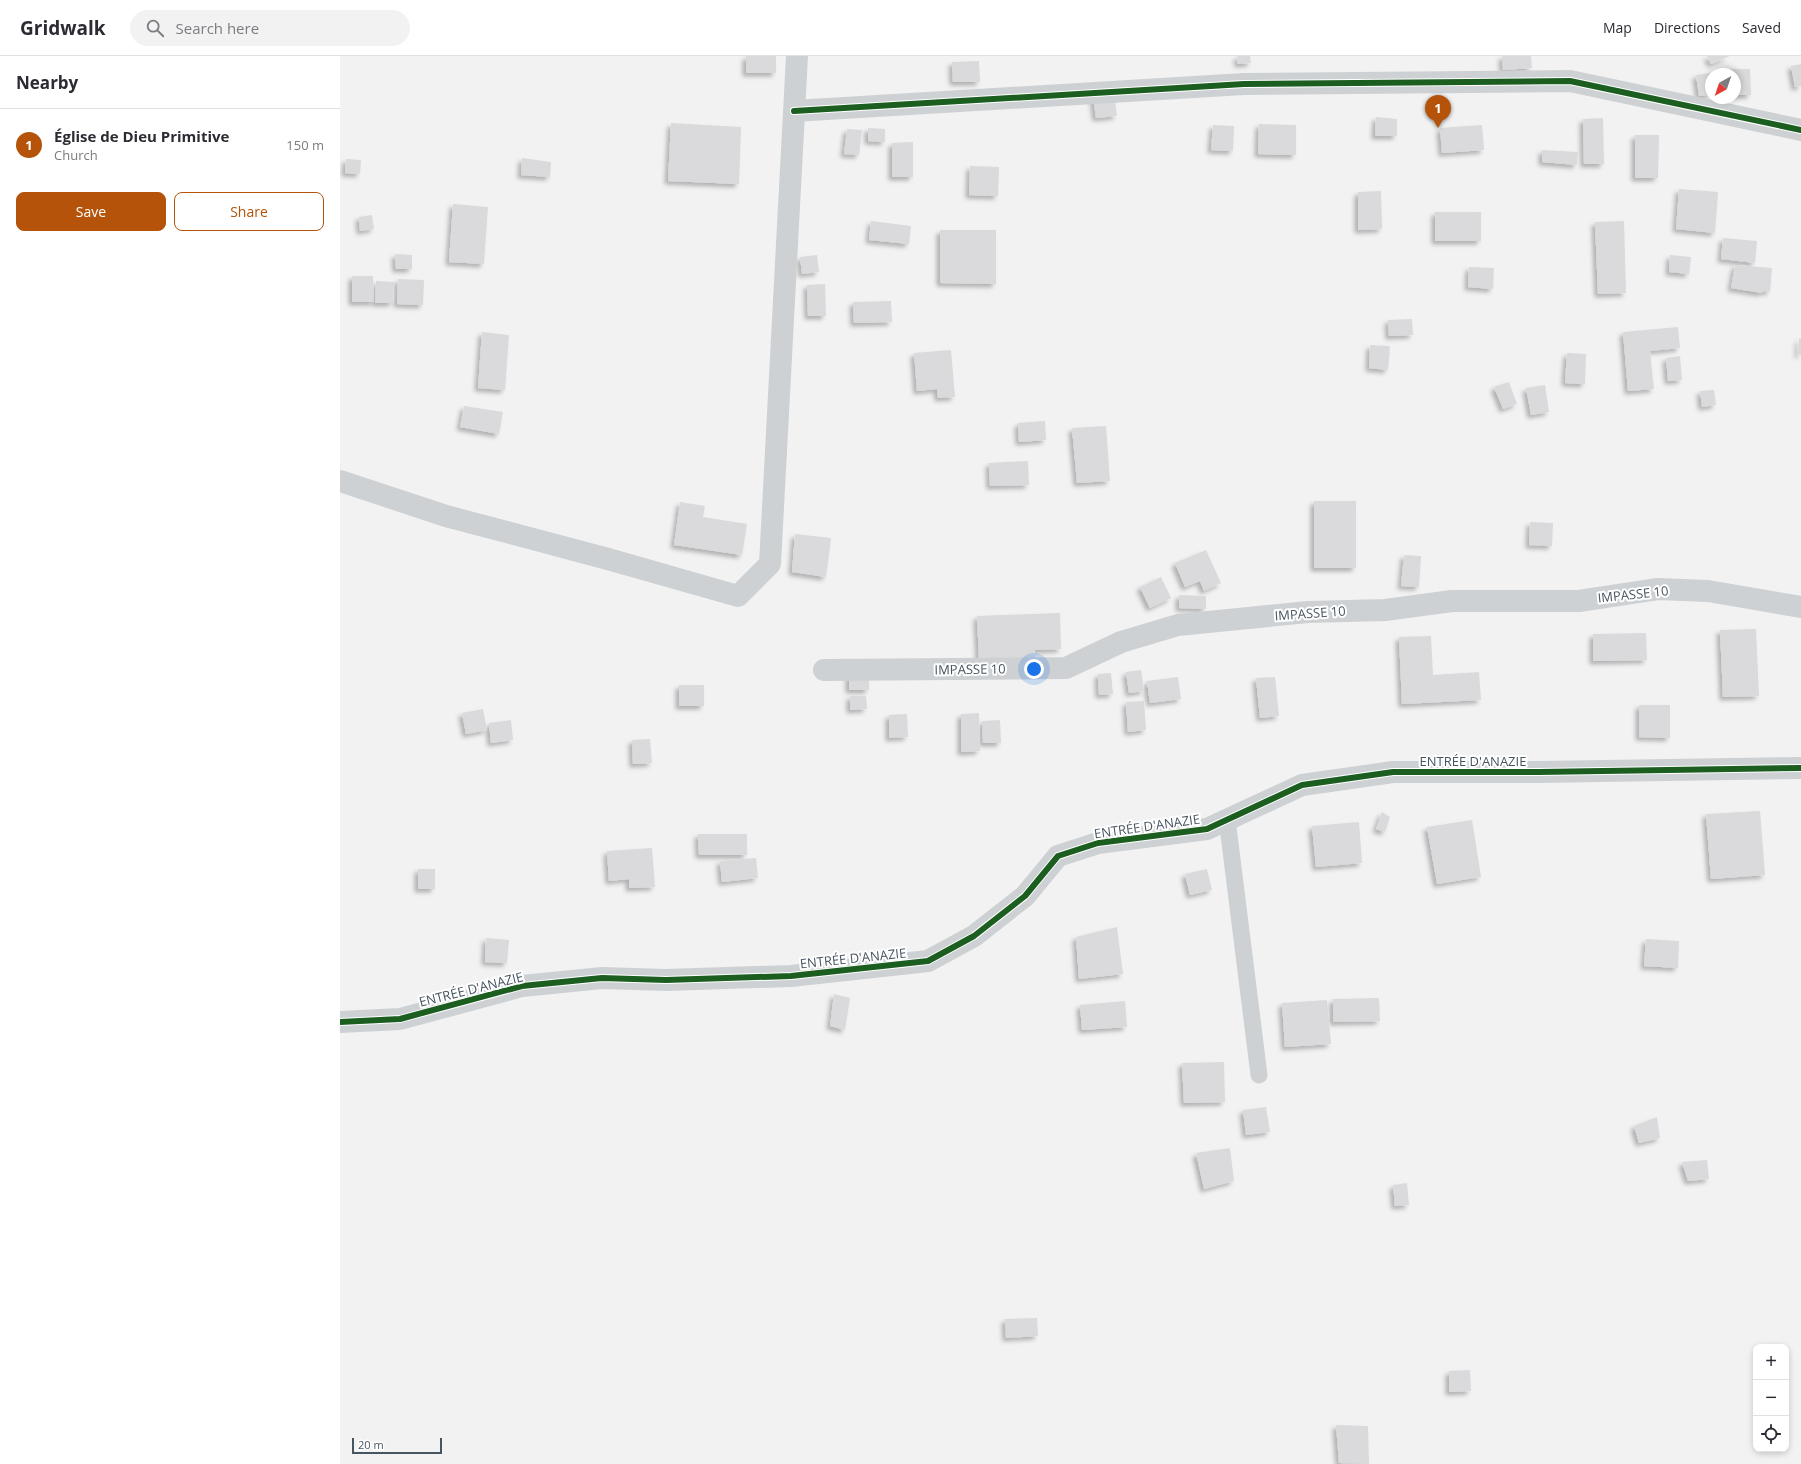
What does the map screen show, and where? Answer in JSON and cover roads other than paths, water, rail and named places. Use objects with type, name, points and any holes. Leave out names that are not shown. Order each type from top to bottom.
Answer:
[{"type":"street","points":[[340,481],[446,516],[608,559],[738,596],[770,564],[797,56]]},
{"type":"street","points":[[794,111],[1244,84],[1570,81],[1801,130]]},
{"type":"street","name":"IMPASSE 10","points":[[824,670],[1066,668],[1121,642],[1178,625],[1308,612],[1385,610],[1452,601],[1579,601],[1658,589],[1708,591],[1801,608]]},
{"type":"street","name":"ENTRÉE D'ANAZIE","points":[[340,1022],[400,1019],[522,986],[602,978],[666,980],[791,976],[928,961],[974,936],[1025,896],[1058,856],[1098,843],[1207,829],[1302,785],[1393,772],[1539,772],[1801,768]]},
{"type":"lane","points":[[1227,819],[1259,1075]]},
{"type":"place","name":"Église de Dieu Primitive","points":[[1438,128]]}]
